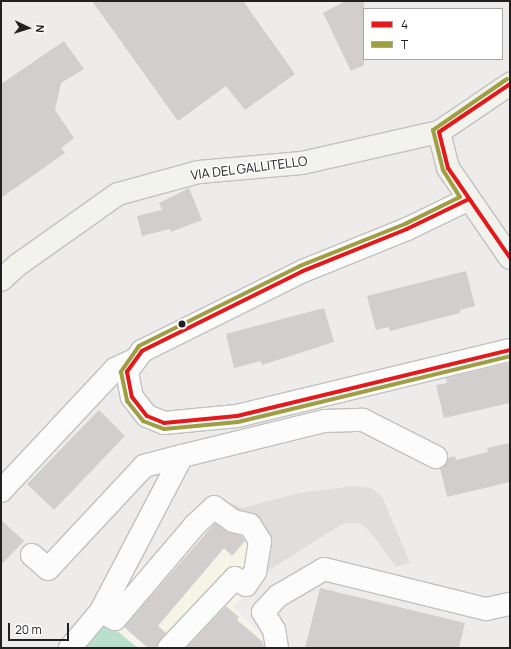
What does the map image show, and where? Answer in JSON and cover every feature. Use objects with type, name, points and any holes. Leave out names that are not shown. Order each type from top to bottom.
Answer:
[{"type":"street","name":"VIA DEL GALLITELLO","points":[[1,280],[19,264],[118,194],[199,172],[302,163],[439,132],[510,84]]},
{"type":"street","points":[[439,132],[448,168],[510,258]]},
{"type":"street","points":[[469,199],[407,229],[303,271],[142,351],[127,372],[132,397],[147,416],[164,423],[237,416],[510,350]]},
{"type":"street","points":[[1,491],[115,369],[136,359]]},
{"type":"street","points":[[32,555],[48,569],[144,466],[325,421],[364,420],[436,457]]},
{"type":"street","points":[[70,648],[101,611],[182,456]]},
{"type":"street","points":[[101,611],[115,618],[195,525],[214,507],[233,521],[250,525],[260,541],[255,572],[246,584],[235,578],[169,648]]},
{"type":"street","points":[[277,648],[274,630],[263,612],[278,596],[324,569],[486,609],[510,604]]},
{"type":"shaded area","points":[[354,486],[371,488],[382,496],[410,563],[396,567],[369,530],[359,523],[344,523],[264,573],[265,542],[229,502],[242,508],[299,493]]},
{"type":"shaded area","points":[[229,502],[240,514],[264,573],[233,607],[275,648],[59,648],[91,610],[215,503]]},
{"type":"green space","points":[[101,618],[138,648],[76,648]]},
{"type":"building","points":[[92,1],[243,1],[295,74],[245,110],[226,86],[178,121]]},
{"type":"building","points":[[346,1],[364,1],[364,65],[351,71],[323,13]]},
{"type":"building","points":[[64,41],[84,69],[61,83],[55,110],[74,138],[61,148],[65,153],[1,198],[1,84]]},
{"type":"building","points":[[189,188],[202,220],[171,232],[170,229],[142,236],[137,216],[162,210],[159,203]]},
{"type":"building","points":[[466,271],[475,306],[460,310],[460,313],[390,331],[389,327],[376,330],[367,296]]},
{"type":"building","points":[[324,308],[334,342],[262,365],[261,361],[234,368],[226,334]]},
{"type":"building","points":[[510,363],[510,403],[444,418],[436,385],[447,383],[446,378]]},
{"type":"building","points":[[99,410],[125,436],[54,510],[27,484]]},
{"type":"building","points":[[510,443],[510,482],[447,497],[440,468],[448,458],[455,456],[456,460],[488,452],[487,448]]},
{"type":"building","points":[[1,520],[24,541],[1,565]]},
{"type":"building","points":[[215,523],[226,531],[242,536],[245,541],[232,556],[224,548],[158,626],[166,633],[157,648],[148,648],[124,627]]},
{"type":"building","points":[[320,588],[465,623],[459,648],[305,648]]},
{"type":"building","points":[[226,606],[239,617],[237,620],[263,642],[264,648],[186,648]]},
{"type":"transit line","name":"T","points":[[507,79],[433,130],[443,170],[460,197],[405,224],[300,266],[139,346],[121,372],[127,401],[143,421],[164,429],[238,422],[510,356]]},
{"type":"transit line","name":"4","points":[[439,132],[510,84]]},
{"type":"transit line","name":"4","points":[[439,132],[448,168],[510,258]]},
{"type":"transit line","name":"4","points":[[469,199],[407,229],[303,271],[142,351],[127,372],[132,397],[147,416],[164,423],[237,416],[510,350]]}]
